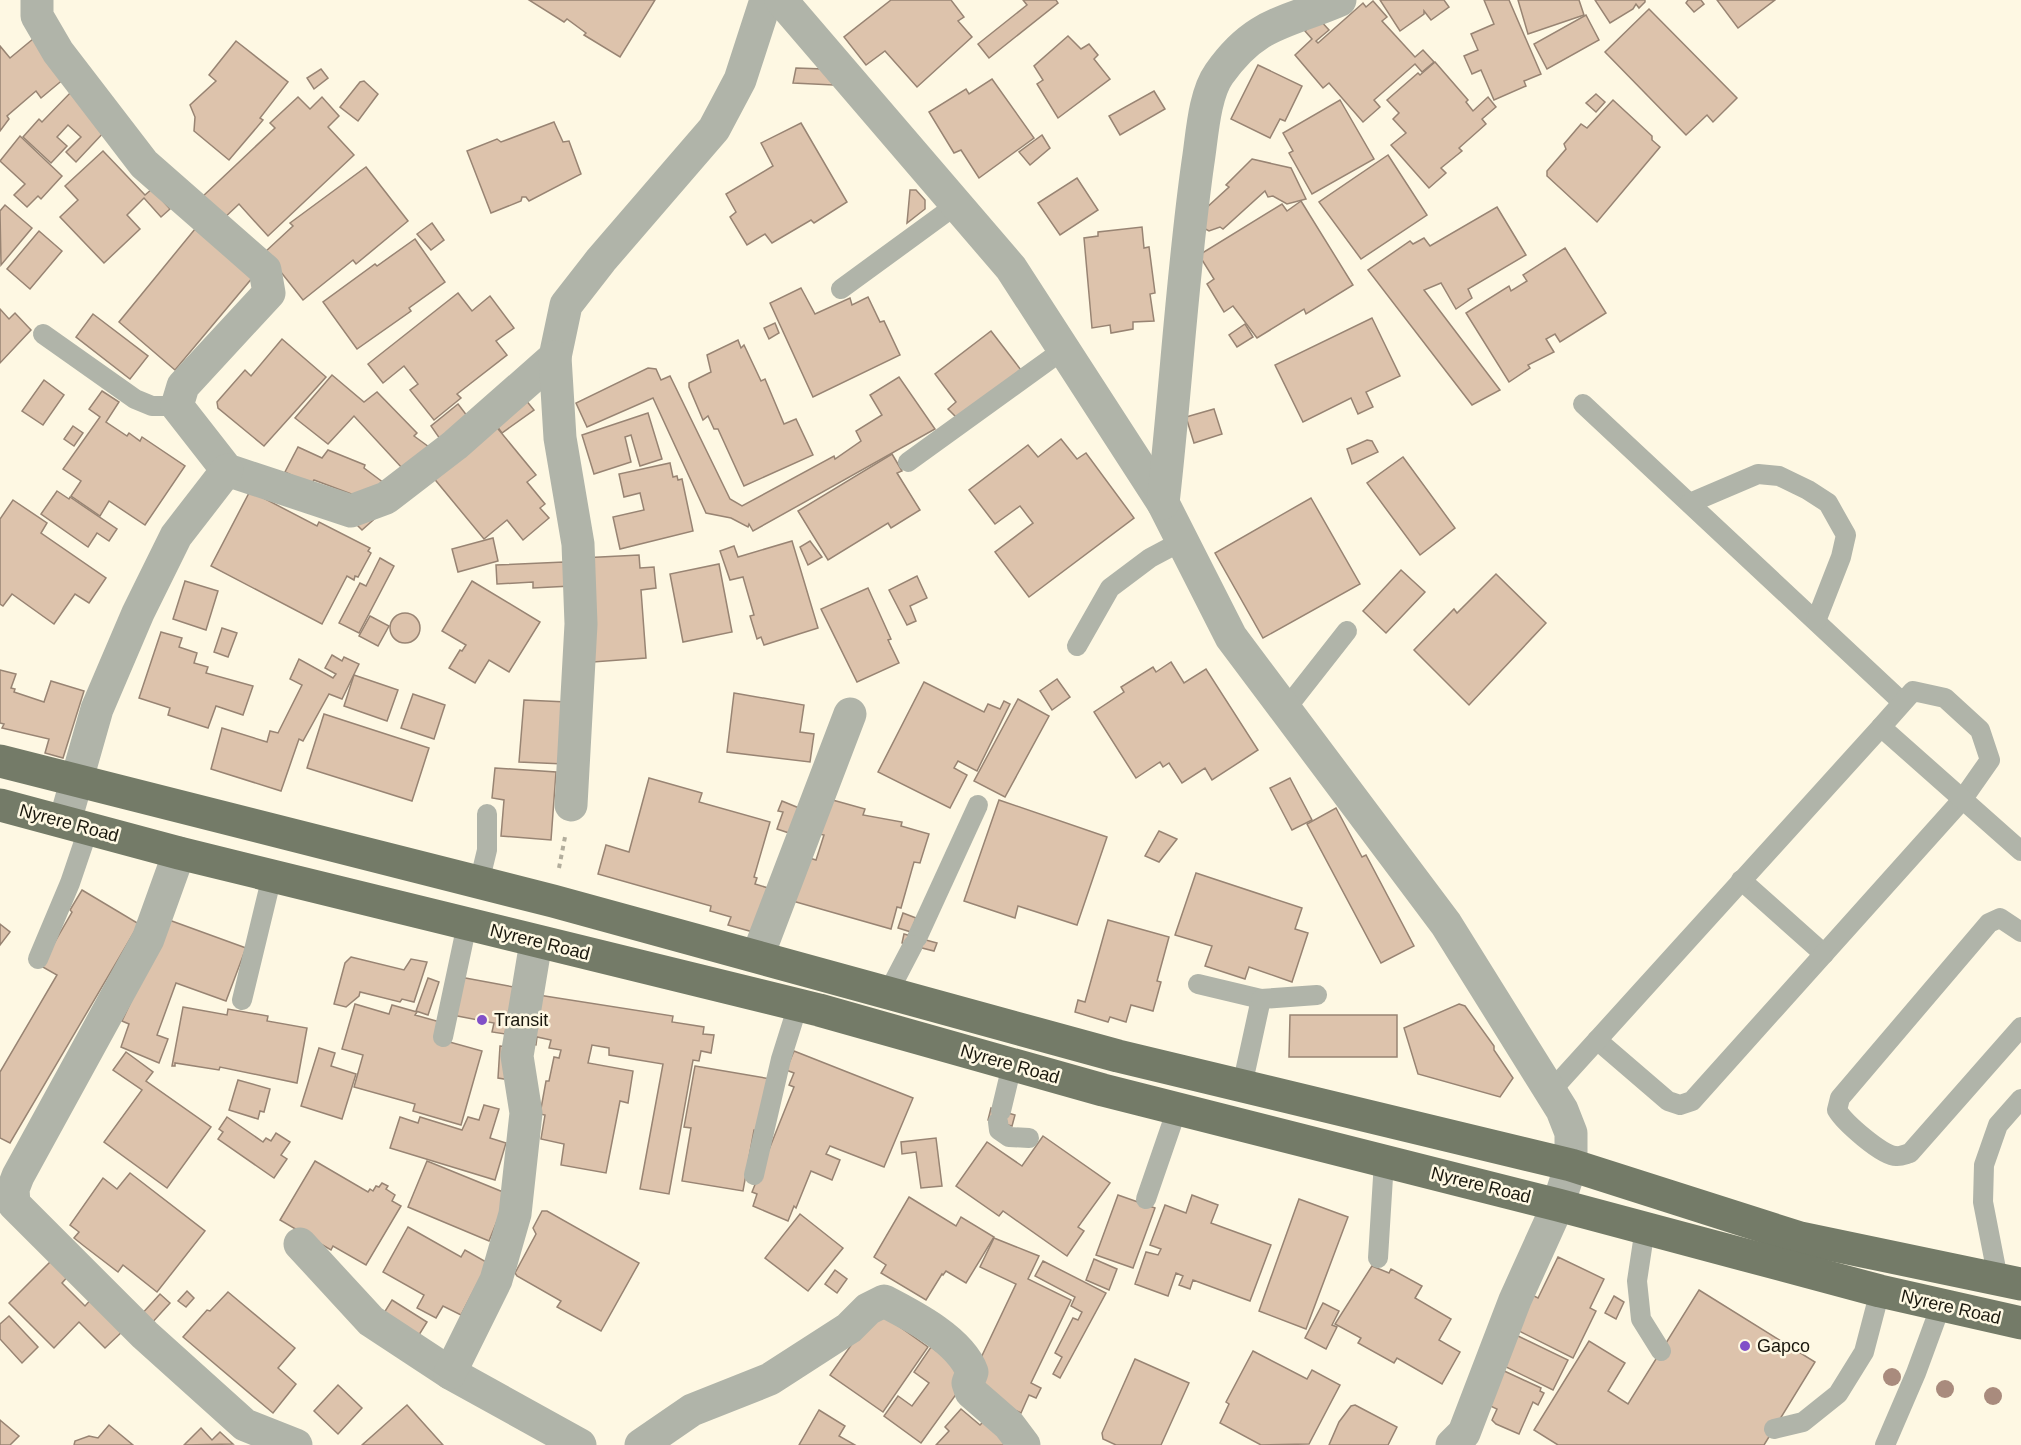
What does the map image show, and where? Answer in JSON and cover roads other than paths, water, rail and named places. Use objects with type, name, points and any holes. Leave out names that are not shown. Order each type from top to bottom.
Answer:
[{"type":"main road","points":[[0,761],[76,779]]},
{"type":"main road","name":"Nyrere Road","points":[[76,779],[758,955],[1118,1056],[1582,1169],[1800,1238],[2010,1281]]},
{"type":"main road","name":"Nyrere Road","points":[[0,805],[179,853],[808,1007],[1177,1109],[1558,1204],[1880,1292],[2021,1323]]},
{"type":"main road","points":[[808,1007],[831,975]]},
{"type":"street","points":[[38,0],[37,16],[58,52],[144,164],[266,270],[269,293],[183,386],[177,406],[227,470],[351,511],[386,498],[455,445],[555,357]]},
{"type":"street","points":[[571,804],[580,601],[578,544],[560,438],[555,357],[566,305],[601,260],[714,129],[740,80],[766,0]]},
{"type":"street","points":[[781,0],[1011,268],[1163,503],[1231,637],[1446,924],[1562,1110],[1582,1169],[1558,1204],[1515,1300],[1468,1441]]},
{"type":"street","points":[[1163,503],[1177,378],[1187,236],[1205,112],[1217,76],[1244,44],[1278,11],[1340,0]]},
{"type":"street","points":[[77,824],[76,779],[98,710],[138,613],[176,536],[227,470]]},
{"type":"street","points":[[758,955],[850,714]]},
{"type":"street","points":[[179,853],[148,939],[18,1176],[13,1189],[14,1204],[145,1335],[245,1425],[296,1445]]},
{"type":"street","points":[[450,1373],[496,1280],[515,1214],[526,1113],[518,1056],[536,942]]},
{"type":"street","points":[[300,1244],[371,1321],[450,1373],[580,1445]]},
{"type":"street","points":[[641,1445],[692,1410],[770,1379],[849,1328],[868,1309],[884,1301],[921,1320],[956,1349],[972,1372],[968,1383],[970,1392],[1009,1425],[1024,1445]]},
{"type":"lane","points":[[841,288],[956,205]]},
{"type":"lane","points":[[43,334],[135,399],[153,406],[177,406]]},
{"type":"lane","points":[[908,462],[1063,350]]},
{"type":"lane","points":[[1583,404],[1902,702]]},
{"type":"lane","points":[[1690,503],[1758,474],[1779,476],[1828,503],[1846,535],[1841,556],[1816,621]]},
{"type":"lane","points":[[1077,646],[1110,588],[1150,558],[1182,541]]},
{"type":"lane","points":[[1285,710],[1347,631]]},
{"type":"lane","points":[[1550,1092],[1902,702],[1913,692],[1945,698],[1980,730],[1990,760],[1962,800],[1692,1101],[1680,1105],[1668,1101],[1597,1040]]},
{"type":"lane","points":[[1881,727],[2021,851]]},
{"type":"lane","points":[[889,992],[915,942],[978,805]]},
{"type":"lane","points":[[480,883],[487,849],[487,814]]},
{"type":"lane","points":[[38,958],[70,883],[77,824]]},
{"type":"lane","points":[[242,1000],[272,876]]},
{"type":"lane","points":[[1741,880],[1824,954]]},
{"type":"lane","points":[[2021,932],[2000,918],[1989,923],[1839,1098],[1837,1110],[1842,1118],[1882,1150],[1896,1156],[1910,1153],[2021,1027]]},
{"type":"lane","points":[[443,1037],[467,924]]},
{"type":"lane","points":[[1198,984],[1261,999],[1317,995]]},
{"type":"lane","points":[[1242,1086],[1261,999]]},
{"type":"lane","points":[[754,1174],[781,1059],[808,1007]]},
{"type":"lane","points":[[1012,1065],[999,1130],[1009,1137],[1029,1138]]},
{"type":"lane","points":[[2010,1281],[1983,1202],[1984,1165],[1998,1125],[2021,1099]]},
{"type":"lane","points":[[1146,1199],[1177,1109]]},
{"type":"lane","points":[[1378,1258],[1384,1161]]},
{"type":"lane","points":[[1646,1228],[1637,1281],[1641,1319],[1661,1351]]},
{"type":"lane","points":[[1774,1429],[1803,1422],[1838,1394],[1864,1352],[1880,1292]]},
{"type":"lane","points":[[1885,1445],[1916,1373],[1941,1305]]},
{"type":"place","name":"Transit","points":[[482,1020]]},
{"type":"place","name":"Gapco","points":[[1745,1346]]}]
